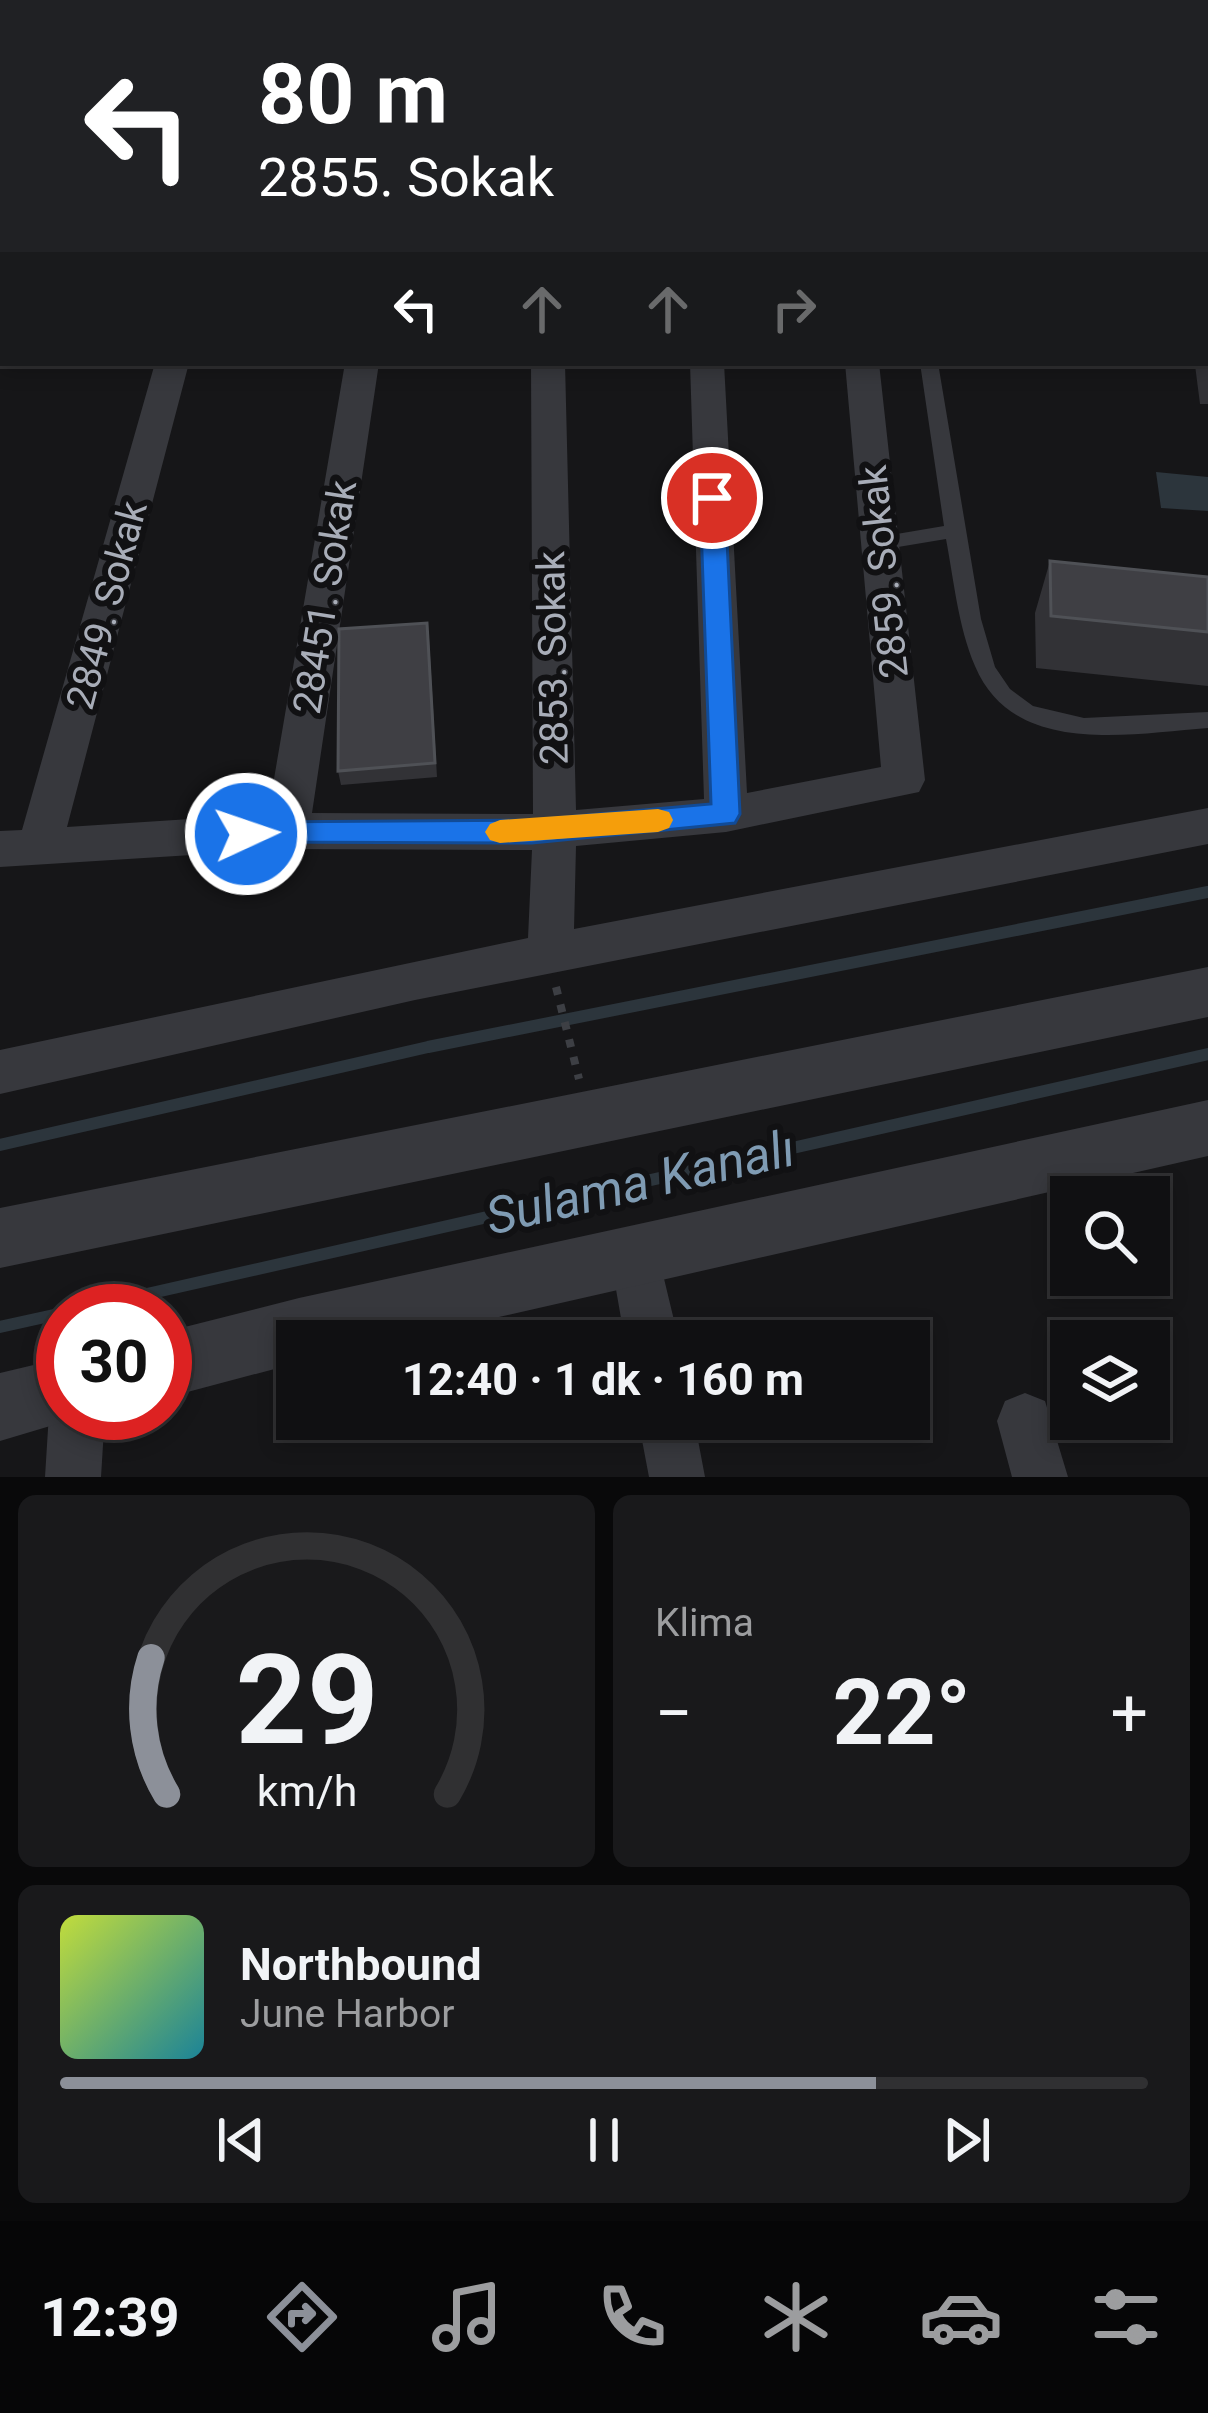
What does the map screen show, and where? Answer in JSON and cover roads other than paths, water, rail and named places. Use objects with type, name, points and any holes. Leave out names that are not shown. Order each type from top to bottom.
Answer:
[{"type":"street","name":"2849. Sokak","points":[[20,848],[171,366]]},
{"type":"street","name":"28451. Sokak","points":[[287,831],[362,366]]},
{"type":"street","name":"2853. Sokak","points":[[548,366],[554,974]]},
{"type":"street","points":[[20,848],[287,831],[555,830],[725,814],[707,366]]},
{"type":"street","name":"2859. Sokak","points":[[725,814],[904,780],[862,366]]},
{"type":"street","points":[[0,1072],[554,974],[1208,826]]},
{"type":"street","points":[[0,1238],[1208,992]]},
{"type":"street","points":[[192,1359],[1208,1128]]},
{"type":"street","points":[[636,1256],[648,1320]]},
{"type":"street","points":[[0,1407],[36,1398]]},
{"type":"street","points":[[1025,1421],[1040,1477]]},
{"type":"street","points":[[74,1477],[76,1440]]},
{"type":"street","points":[[670,1440],[676,1477]]},
{"type":"lane","points":[[929,366],[954,531],[987,670],[1017,711],[1071,726],[1208,720]]},
{"type":"lane","points":[[880,543],[954,531]]},
{"type":"waterway","points":[[0,1145],[428,1047],[1208,892]]},
{"type":"waterway","name":"Sulama Kanalı","points":[[191,1284],[1208,1054]]},
{"type":"waterway","name":"Sulama Kanalı","points":[[0,1327],[36,1319]]}]
